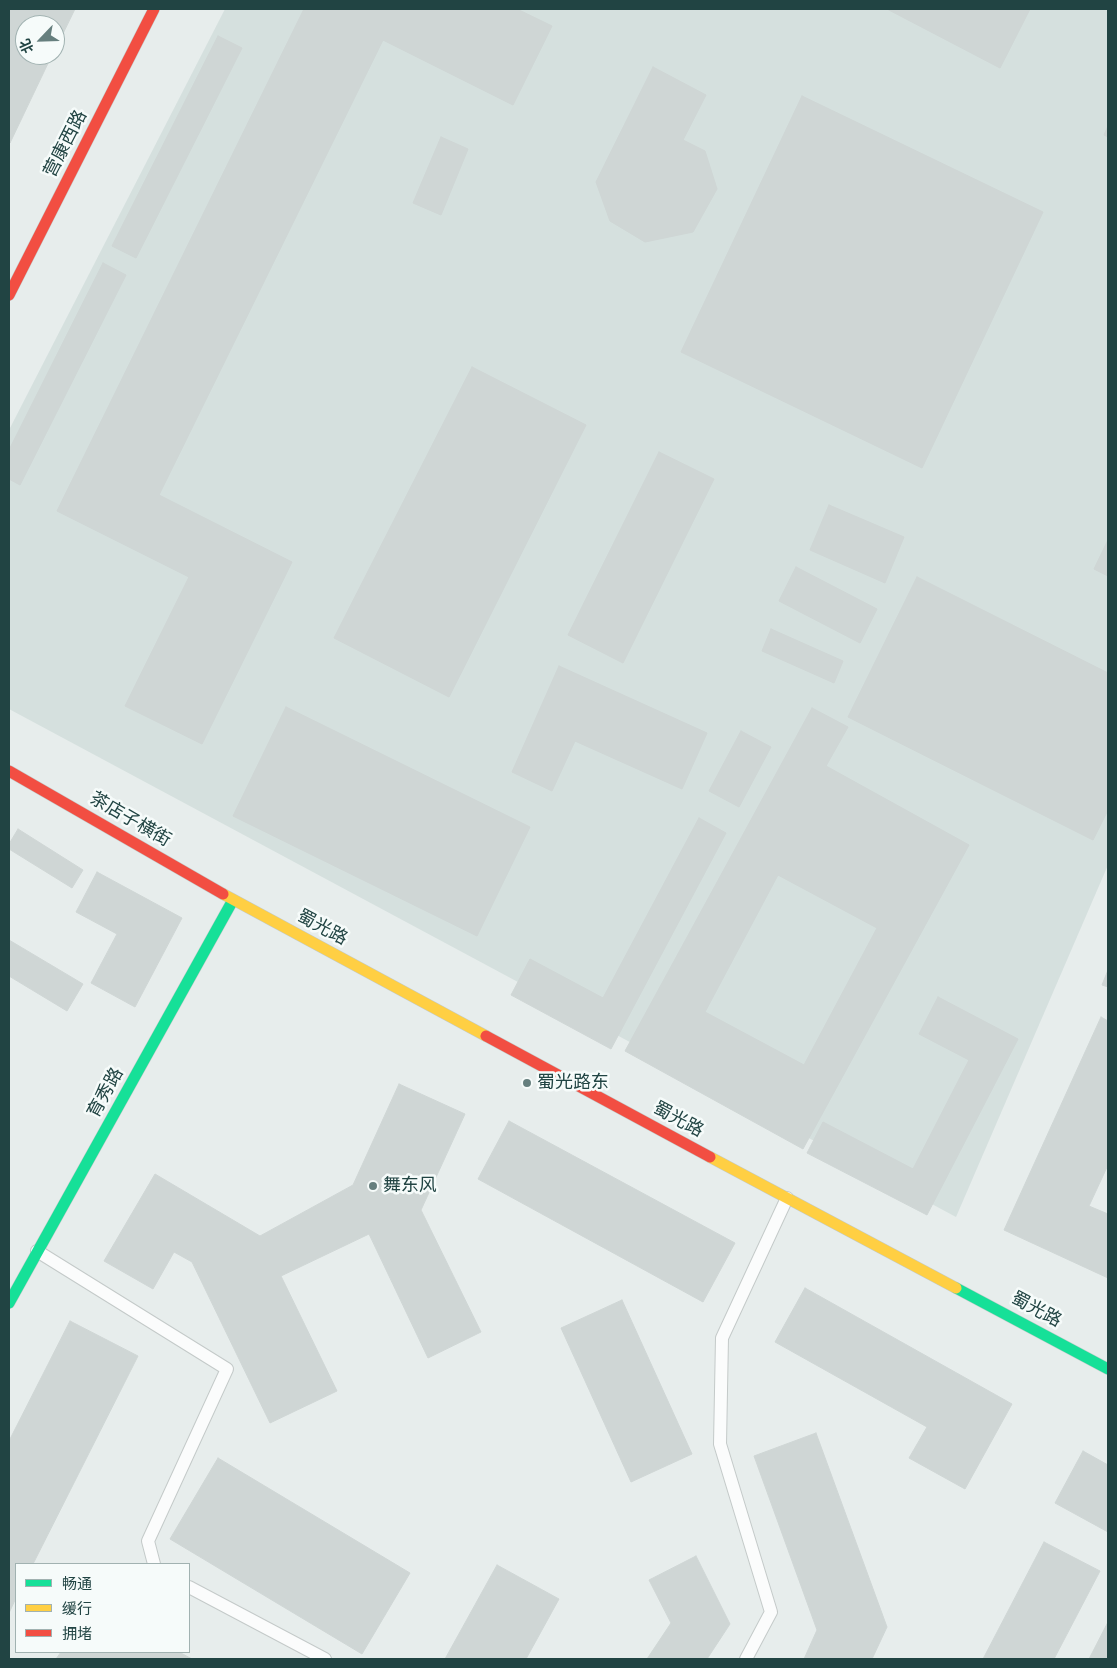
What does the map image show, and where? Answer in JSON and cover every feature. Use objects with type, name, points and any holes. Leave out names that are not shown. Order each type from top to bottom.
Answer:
[{"type":"street","name":"营康西路","points":[[9,295],[154,9]]},
{"type":"street","name":"茶店子横街","points":[[9,771],[233,900]]},
{"type":"street","name":"蜀光路","points":[[233,900],[1108,1369]]},
{"type":"street","name":"育秀路","points":[[9,1303],[233,900]]},
{"type":"lane","points":[[746,1659],[771,1612],[720,1444],[722,1338],[787,1198]]},
{"type":"lane","points":[[38,1251],[227,1369],[148,1541],[154,1563]]},
{"type":"lane","points":[[190,1588],[325,1659]]},
{"type":"shaded area","points":[[225,9],[1108,9],[1108,865],[956,1217],[9,709],[9,430]]},
{"type":"building","points":[[9,9],[75,9],[65,30],[65,15],[15,15],[15,65],[47,65],[10,143]]},
{"type":"building","points":[[304,9],[517,9],[552,26],[513,105],[383,40],[159,495],[292,562],[202,744],[125,706],[189,577],[57,511]]},
{"type":"building","points":[[887,9],[1030,9],[1000,68]]},
{"type":"building","points":[[218,36],[242,48],[136,258],[112,246]]},
{"type":"building","points":[[653,67],[706,95],[683,140],[705,151],[717,189],[693,232],[645,242],[610,221],[596,182]]},
{"type":"building","points":[[802,96],[1043,212],[922,468],[681,352]]},
{"type":"building","points":[[1108,126],[1108,137],[1104,135]]},
{"type":"building","points":[[441,137],[468,149],[441,215],[413,203]]},
{"type":"building","points":[[103,263],[126,275],[20,485],[9,479],[9,450]]},
{"type":"building","points":[[472,367],[586,425],[449,697],[334,638]]},
{"type":"building","points":[[659,452],[714,479],[623,663],[568,635]]},
{"type":"building","points":[[829,505],[904,537],[885,583],[810,550]]},
{"type":"building","points":[[1108,540],[1108,576],[1094,569]]},
{"type":"building","points":[[796,567],[877,609],[860,643],[779,601]]},
{"type":"building","points":[[917,577],[1108,673],[1108,810],[1093,840],[848,717]]},
{"type":"building","points":[[771,629],[843,661],[834,683],[762,651]]},
{"type":"building","points":[[559,666],[707,733],[682,789],[575,741],[552,791],[512,772]]},
{"type":"building","points":[[286,707],[530,827],[477,936],[233,816]]},
{"type":"building","points":[[812,708],[848,727],[826,766],[969,845],[803,1149],[625,1051]],"holes":[[[778,875],[877,928],[804,1065],[705,1012]]]},
{"type":"building","points":[[741,731],[771,747],[739,807],[709,791]]},
{"type":"building","points":[[699,818],[726,833],[611,1049],[511,995],[530,959],[603,998]]},
{"type":"building","points":[[18,829],[83,870],[72,888],[9,849],[9,844]]},
{"type":"building","points":[[97,872],[182,918],[135,1007],[91,983],[117,934],[76,912]]},
{"type":"building","points":[[9,940],[83,984],[67,1011],[9,976]]},
{"type":"building","points":[[1108,970],[1108,987],[1102,985]]},
{"type":"building","points":[[938,997],[1018,1039],[927,1215],[807,1153],[823,1122],[913,1169],[969,1060],[919,1034]]},
{"type":"building","points":[[1101,1017],[1108,1021],[1108,1165],[1089,1206],[1108,1214],[1108,1278],[1004,1230]]},
{"type":"building","points":[[399,1084],[465,1114],[421,1210],[481,1332],[428,1358],[369,1234],[281,1276],[337,1391],[270,1423],[192,1262],[174,1252],[153,1289],[104,1261],[155,1174],[260,1236],[353,1185]]},
{"type":"building","points":[[509,1121],[735,1243],[703,1302],[478,1179]]},
{"type":"building","points":[[805,1288],[1012,1404],[965,1489],[909,1458],[927,1427],[775,1342]]},
{"type":"building","points":[[622,1300],[692,1454],[631,1482],[561,1328]]},
{"type":"building","points":[[70,1321],[138,1356],[34,1563],[15,1563],[15,1600],[9,1613],[9,1441]]},
{"type":"building","points":[[816,1433],[887,1627],[872,1659],[804,1659],[817,1630],[754,1456]]},
{"type":"building","points":[[1083,1451],[1108,1465],[1108,1532],[1055,1503]]},
{"type":"building","points":[[218,1458],[410,1573],[362,1654],[170,1539]]},
{"type":"building","points":[[1044,1542],[1100,1571],[1054,1659],[983,1659]]},
{"type":"building","points":[[696,1556],[730,1624],[707,1659],[647,1659],[671,1623],[649,1580]]},
{"type":"building","points":[[497,1565],[559,1599],[526,1659],[445,1659]]},
{"type":"building","points":[[1108,1622],[1108,1659],[1089,1659]]},
{"type":"building","points":[[60,1653],[181,1653],[192,1659],[56,1659]]},
{"type":"traffic: fast","points":[[9,1303],[233,900]]},
{"type":"traffic: fast","points":[[956,1288],[1108,1369]]},
{"type":"traffic: slow","points":[[223,894],[486,1036]]},
{"type":"traffic: slow","points":[[710,1157],[956,1288]]},
{"type":"traffic: jam","points":[[9,295],[154,9]]},
{"type":"traffic: jam","points":[[9,771],[223,894]]},
{"type":"traffic: jam","points":[[486,1036],[710,1157]]},
{"type":"place","name":"蜀光路东","points":[[527,1083]]},
{"type":"place","name":"舞东风","points":[[373,1186]]}]
